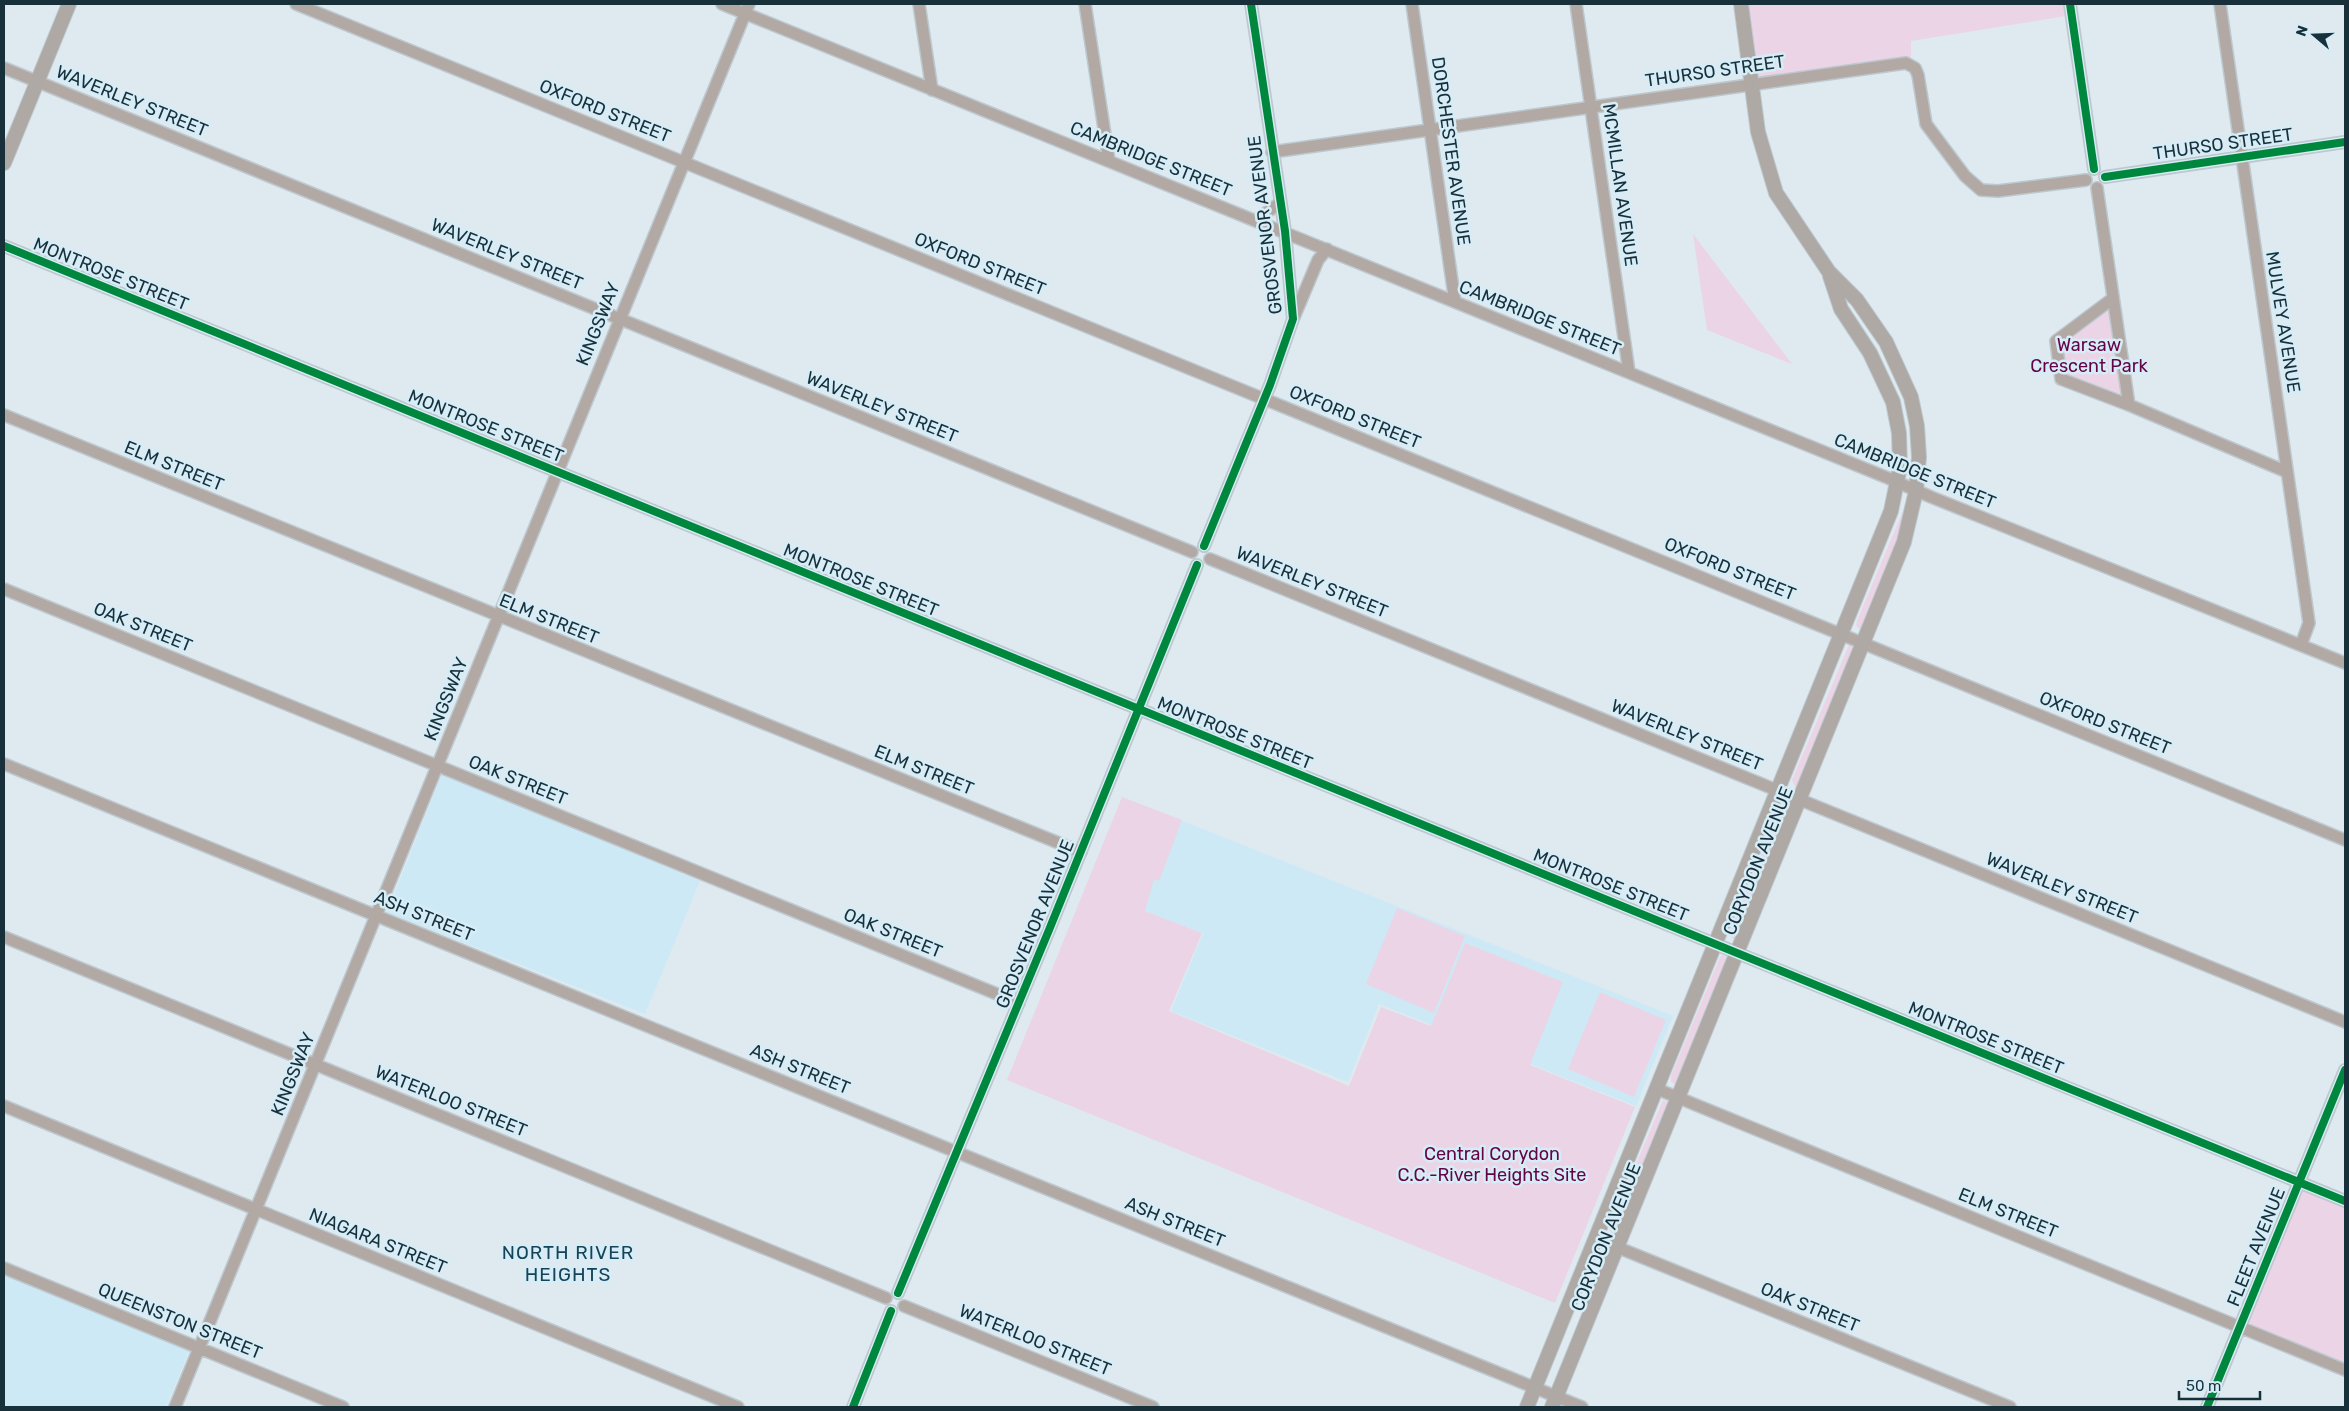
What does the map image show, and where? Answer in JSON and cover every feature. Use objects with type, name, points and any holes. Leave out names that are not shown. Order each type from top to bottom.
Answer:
[{"type":"main road","points":[[4,163],[69,4]]},
{"type":"main road","name":"CORYDON AVENUE","points":[[1554,1402],[1904,542],[1916,491],[1919,458],[1917,426],[1911,397],[1886,342],[1856,300],[1829,272],[1776,193],[1758,132],[1741,4]]},
{"type":"main road","name":"CORYDON AVENUE","points":[[1527,1407],[1843,634],[1885,529],[1898,483],[1900,466],[1899,432],[1893,402],[1870,353],[1841,309],[1829,272]]},
{"type":"street","name":"OXFORD STREET","points":[[296,4],[2345,840]]},
{"type":"street","name":"CAMBRIDGE STREET","points":[[722,4],[747,8],[932,90],[1284,231],[1916,491],[2345,663]]},
{"type":"street","points":[[919,4],[932,90]]},
{"type":"street","points":[[1085,4],[1109,161]]},
{"type":"street","name":"GROSVENOR AVENUE","points":[[1251,4],[1284,231],[1293,320]]},
{"type":"street","name":"DORCHESTER AVENUE","points":[[1412,4],[1455,302]]},
{"type":"street","name":"MCMILLAN AVENUE","points":[[1576,4],[1629,372]]},
{"type":"street","points":[[2070,4],[2094,169]]},
{"type":"street","name":"MULVEY AVENUE","points":[[2220,4],[2309,623],[2301,645]]},
{"type":"street","name":"KINGSWAY","points":[[175,1407],[747,8]]},
{"type":"street","name":"THURSO STREET","points":[[1272,152],[1900,63],[1911,64],[1918,75],[1926,124],[1965,176],[1981,190],[1998,191],[2086,180]]},
{"type":"street","name":"WAVERLEY STREET","points":[[4,68],[1192,552]]},
{"type":"street","name":"THURSO STREET","points":[[2105,177],[2345,142]]},
{"type":"street","points":[[2094,169],[2102,172],[2105,177],[2102,186],[2097,188],[2091,187],[2086,180],[2089,172],[2094,169]]},
{"type":"street","points":[[2097,188],[2112,299],[2130,406]]},
{"type":"street","name":"GROSVENOR AVENUE","points":[[1256,220],[1280,203]]},
{"type":"street","name":"MONTROSE STREET","points":[[4,246],[2345,1201]]},
{"type":"street","name":"GROSVENOR AVENUE","points":[[1204,546],[1264,398],[1293,320],[1318,260],[1327,249]]},
{"type":"street","points":[[2112,299],[2056,341],[2060,379],[2130,406],[2287,472]]},
{"type":"street","name":"ELM STREET","points":[[4,415],[1081,852]]},
{"type":"street","points":[[1198,546],[1204,546],[1209,550],[1210,559],[1203,565],[1197,565],[1191,558],[1192,552],[1198,546]]},
{"type":"street","name":"WAVERLEY STREET","points":[[1210,559],[2345,1022]]},
{"type":"street","name":"GROSVENOR AVENUE","points":[[898,1293],[958,1152],[1197,565]]},
{"type":"street","name":"OAK STREET","points":[[4,589],[1019,1003]]},
{"type":"street","name":"ASH STREET","points":[[4,764],[1535,1389],[1554,1402],[1582,1407]]},
{"type":"street","name":"WATERLOO STREET","points":[[4,937],[886,1298]]},
{"type":"street","name":"FLEET AVENUE","points":[[2207,1407],[2345,1070]]},
{"type":"street","name":"ELM STREET","points":[[1657,1089],[2345,1370]]},
{"type":"street","name":"NIAGARA STREET","points":[[4,1106],[738,1407]]},
{"type":"street","name":"OAK STREET","points":[[1597,1238],[2010,1407]]},
{"type":"street","name":"QUEENSTON STREET","points":[[4,1268],[343,1407]]},
{"type":"street","points":[[898,1293],[904,1300],[904,1306],[900,1310],[891,1311],[886,1307],[886,1298],[890,1294],[898,1293]]},
{"type":"street","name":"WATERLOO STREET","points":[[904,1306],[1153,1407]]},
{"type":"street","points":[[853,1407],[891,1311]]},
{"type":"shaded area","points":[[442,774],[700,881],[645,1014],[387,912]]},
{"type":"shaded area","points":[[1122,797],[1673,1016],[1636,1106],[1379,1004],[1348,1082],[1171,1011],[1203,933],[1145,911]]},
{"type":"shaded area","points":[[4,1272],[189,1351],[166,1407],[4,1407]]},
{"type":"green space","points":[[1741,4],[2070,4],[2072,15],[1911,41],[1911,64],[1752,84]]},
{"type":"green space","points":[[1693,234],[1792,364],[1707,330]]},
{"type":"green space","name":"Warsaw Crescent Park","points":[[2112,299],[2129,405],[2061,379],[2056,341]]},
{"type":"green space","points":[[1905,506],[1900,535],[1860,630],[1856,625],[1857,621]]},
{"type":"green space","points":[[1849,645],[1855,649],[1798,786],[1795,787],[1792,780]]},
{"type":"green space","name":"Central Corydon C.C.-River Heights Site","points":[[1122,797],[1182,820],[1159,881],[1154,879],[1145,911],[1202,933],[1169,1011],[1349,1086],[1381,1007],[1431,1026],[1465,943],[1563,982],[1530,1065],[1635,1107],[1555,1303],[1007,1080]]},
{"type":"green space","points":[[1785,803],[1791,804],[1736,939],[1733,939],[1729,934],[1781,805]]},
{"type":"green space","points":[[1397,908],[1465,936],[1434,1013],[1366,984]]},
{"type":"green space","points":[[1723,955],[1728,958],[1676,1085],[1671,1082],[1671,1076],[1720,957]]},
{"type":"green space","points":[[1600,992],[1666,1020],[1634,1097],[1568,1069]]},
{"type":"green space","points":[[1663,1100],[1669,1103],[1615,1234],[1612,1234],[1609,1229]]},
{"type":"green space","points":[[2299,1182],[2345,1201],[2345,1370],[2240,1326]]},
{"type":"cycle path","points":[[1204,546],[1270,385],[1293,319],[1285,231],[1251,4]]},
{"type":"cycle path","points":[[2070,4],[2094,169]]},
{"type":"cycle path","points":[[2105,177],[2345,142]]},
{"type":"cycle path","points":[[4,246],[2345,1201]]},
{"type":"cycle path","points":[[898,1293],[1049,930],[1197,565]]},
{"type":"cycle path","points":[[2207,1407],[2345,1070]]},
{"type":"cycle path","points":[[853,1407],[891,1311]]},
{"type":"district","name":"NORTH RIVER HEIGHTS","points":[[568,1263]]}]
